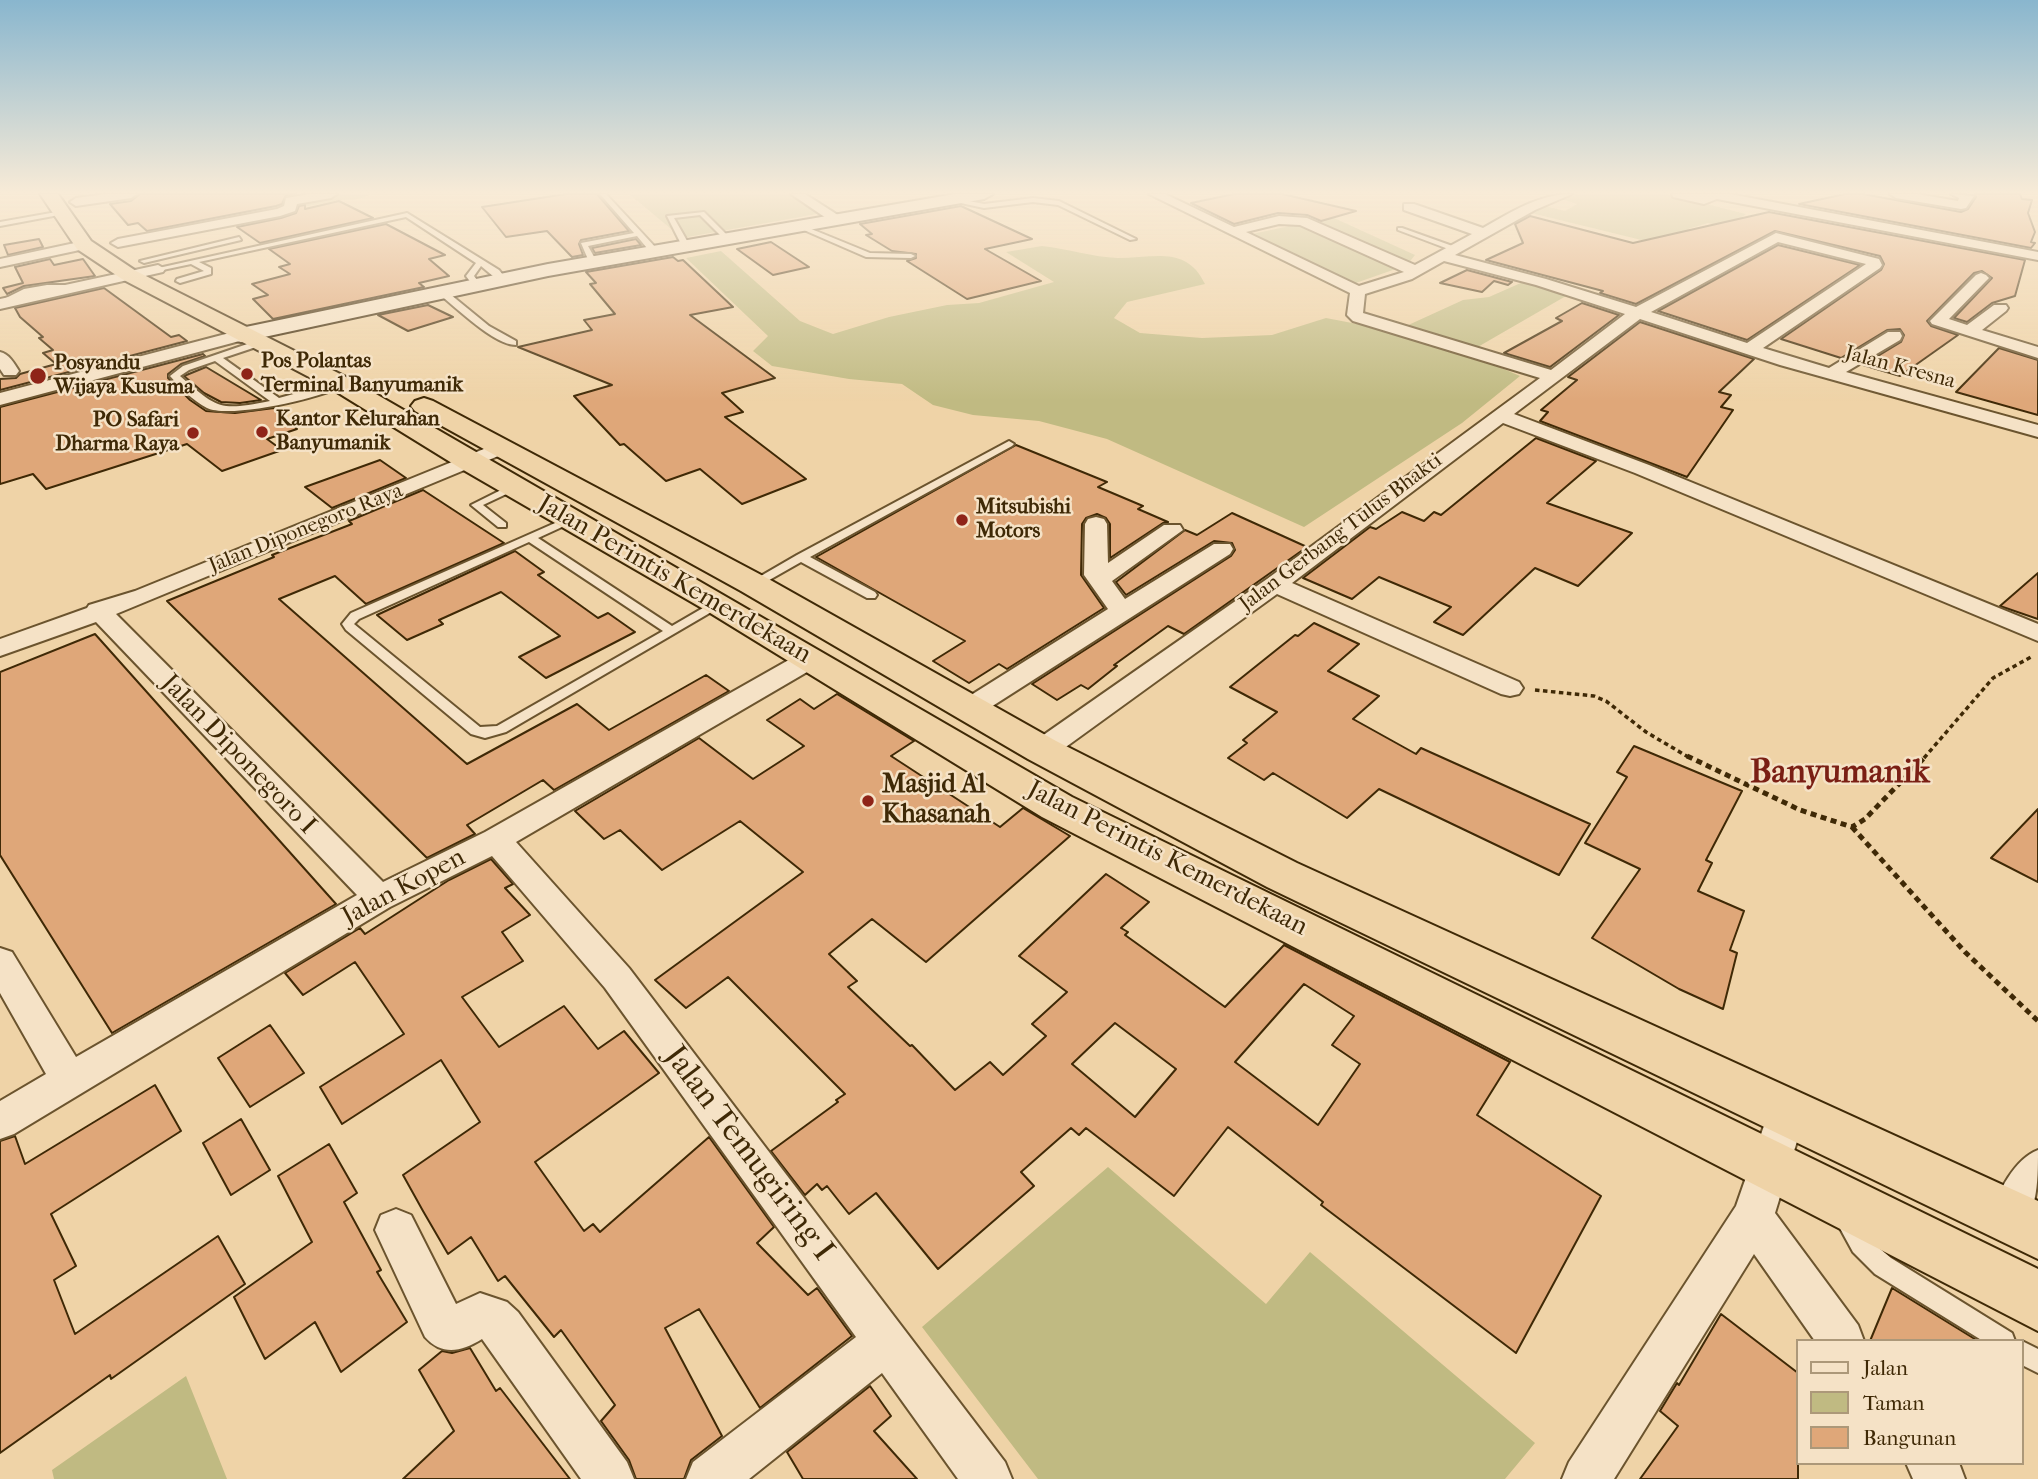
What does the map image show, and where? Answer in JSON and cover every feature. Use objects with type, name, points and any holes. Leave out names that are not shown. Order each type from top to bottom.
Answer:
[{"type":"highway","points":[[131,263],[180,281],[260,333]]},
{"type":"highway","points":[[139,263],[260,333]]},
{"type":"highway","name":"Jalan Perintis Kemerdekaan","points":[[260,333],[496,480],[571,519],[736,594],[810,659],[1058,807],[2038,1301]]},
{"type":"highway","name":"Jalan Perintis Kemerdekaan","points":[[260,333],[326,353],[496,480],[970,709],[1042,750],[1282,875],[2024,1223]]},
{"type":"main road","points":[[260,333],[442,292],[588,263]]},
{"type":"street","points":[[1300,263],[1358,291],[1415,271],[1429,263]]},
{"type":"street","points":[[1397,263],[1415,271]]},
{"type":"street","name":"Jalan Kresna","points":[[1482,263],[1831,374],[2006,420],[2038,431]]},
{"type":"street","name":"Jalan Gerbang Tulus Bhakti","points":[[1042,750],[1275,584],[1639,312],[1727,263]]},
{"type":"street","name":"Jalan Gerbang Tulus Bhakti","points":[[1750,349],[1875,265],[1873,263]]},
{"type":"street","points":[[0,304],[78,288],[144,268]]},
{"type":"street","points":[[1981,278],[1937,318],[1940,322],[2037,351]]},
{"type":"street","points":[[1358,291],[1355,315],[1359,318],[1553,376]]},
{"type":"street","points":[[1970,331],[2000,308]]},
{"type":"street","points":[[0,399],[260,333]]},
{"type":"street","points":[[1831,374],[1894,337]]},
{"type":"street","points":[[2006,420],[2037,410]]},
{"type":"street","points":[[1499,415],[1642,469],[2038,634]]},
{"type":"street","name":"Jalan Diponegoro Raya","points":[[0,659],[144,596],[496,480]]},
{"type":"street","points":[[1096,524],[1094,552],[1098,580],[1122,611]]},
{"type":"street","points":[[1098,580],[1172,530]]},
{"type":"street","points":[[970,709],[1222,549]]},
{"type":"street","points":[[1275,584],[1510,688]]},
{"type":"street","name":"Jalan Diponegoro Raya","points":[[0,648],[100,614]]},
{"type":"street","name":"Jalan Diponegoro I","points":[[100,614],[379,898]]},
{"type":"street","name":"Jalan Kopen","points":[[0,1121],[379,898],[496,840],[810,659]]},
{"type":"street","name":"Jalan Temugiring I","points":[[496,840],[617,978],[988,1479]]},
{"type":"street","points":[[0,962],[69,1080]]},
{"type":"street","points":[[1587,1479],[1753,1217],[1787,1112]]},
{"type":"street","points":[[2024,1223],[2038,1169]]},
{"type":"street","points":[[1753,1217],[1841,1339]]},
{"type":"street","points":[[396,1230],[441,1321],[448,1329],[457,1329],[480,1315],[491,1318],[502,1328],[610,1479]]},
{"type":"street","points":[[710,1479],[887,1340]]},
{"type":"lane","points":[[144,268],[160,263]]},
{"type":"lane","points":[[144,268],[185,263]]},
{"type":"lane","points":[[180,281],[208,272],[204,266],[196,263]]},
{"type":"lane","points":[[477,285],[470,276],[480,264],[496,272],[503,280]]},
{"type":"lane","points":[[442,292],[486,328],[513,343]]},
{"type":"lane","points":[[260,333],[173,376],[213,407],[242,408],[278,402],[341,384]]},
{"type":"lane","points":[[215,357],[278,402]]},
{"type":"lane","points":[[571,519],[355,616],[348,624],[476,731],[485,733],[501,729],[801,557],[1009,444]]},
{"type":"lane","points":[[531,538],[672,631]]},
{"type":"lane","points":[[801,557],[871,595]]},
{"type":"lane","points":[[1834,1198],[1860,1245],[1883,1266],[2001,1339]]},
{"type":"path","points":[[1852,827],[1904,781],[1993,678],[2038,653]]},
{"type":"path","points":[[1510,688],[1594,696],[1618,709],[1646,732],[1696,761],[1800,810],[1852,827],[1896,871],[1970,957],[2010,998],[2038,1021]]},
{"type":"green space","points":[[691,263],[735,263],[800,321],[833,334],[889,317],[947,305],[979,303],[1054,282],[1024,263],[1189,263],[1205,284],[1127,302],[1114,318],[1140,333],[1202,338],[1272,335],[1326,318],[1373,327],[1483,360],[1520,376],[1462,423],[1304,527],[1107,439],[1039,421],[973,415],[933,405],[902,384],[849,379],[772,366],[753,351],[768,336]]},
{"type":"green space","points":[[1311,263],[1409,263],[1407,265],[1353,284]]},
{"type":"green space","points":[[1523,282],[1566,296],[1476,348],[1404,327],[1463,300],[1489,297]]},
{"type":"green space","points":[[1108,1167],[1266,1304],[1310,1252],[1535,1443],[1505,1479],[1038,1479],[922,1327]]},
{"type":"green space","points":[[186,1376],[227,1479],[54,1479],[52,1470]]},
{"type":"building","points":[[32,263],[86,263],[95,276],[24,286],[7,294],[3,288],[23,283],[15,267]]},
{"type":"building","points":[[434,263],[449,276],[419,283],[424,287],[273,319],[253,299],[268,295],[252,284],[290,274],[279,267],[290,264]]},
{"type":"building","points":[[638,263],[686,263],[733,307],[690,315],[775,378],[722,393],[743,412],[725,417],[806,479],[742,504],[700,469],[666,481],[624,444],[620,445],[574,396],[612,385],[518,347],[592,330],[584,320],[615,314],[590,284],[596,283],[586,272]]},
{"type":"building","points":[[756,263],[803,263],[809,267],[773,275]]},
{"type":"building","points":[[910,263],[1010,263],[1041,281],[967,299]]},
{"type":"building","points":[[1497,263],[1714,263],[1636,304],[1600,293],[1603,291]]},
{"type":"building","points":[[1745,263],[1860,265],[1747,340],[1658,311]]},
{"type":"building","points":[[2024,263],[2015,296],[1992,303],[1967,322],[1954,318],[1992,278],[1982,271],[1974,273],[1927,321],[1931,326],[1958,335],[1900,376],[1863,365],[1901,342],[1904,335],[1900,329],[1887,330],[1841,358],[1781,339],[1881,270],[1884,264]]},
{"type":"building","points":[[1467,270],[1512,282],[1508,285],[1494,281],[1482,292],[1440,283]]},
{"type":"building","points":[[104,288],[171,337],[179,335],[187,341],[0,390],[0,379],[16,378],[20,374],[56,364],[43,353],[53,350],[39,338],[43,337],[20,317],[15,308]]},
{"type":"building","points":[[1582,303],[1619,315],[1550,367],[1504,353],[1562,321],[1556,318]]},
{"type":"building","points":[[428,305],[453,317],[408,331],[378,315]]},
{"type":"building","points":[[1640,322],[1754,359],[1719,392],[1731,395],[1721,407],[1733,410],[1687,477],[1540,421],[1548,412],[1541,410],[1577,380],[1568,377]]},
{"type":"building","points":[[1999,348],[2038,360],[2038,415],[1956,392]]},
{"type":"building","points":[[203,354],[205,356],[181,364],[168,374],[168,378],[190,400],[206,411],[235,413],[274,408],[284,414],[279,416],[297,429],[267,439],[282,450],[222,471],[187,444],[46,489],[33,474],[0,484],[0,407]]},
{"type":"building","points":[[206,367],[261,400],[221,402],[204,393],[184,376]]},
{"type":"building","points":[[1536,438],[1596,461],[1547,503],[1632,533],[1578,586],[1535,568],[1463,635],[1434,622],[1451,607],[1379,577],[1352,599],[1303,578],[1370,527],[1376,529],[1402,512],[1424,521],[1434,512],[1441,515]]},
{"type":"building","points":[[1016,445],[1107,482],[1098,487],[1143,506],[1138,509],[1168,522],[1110,558],[1110,524],[1106,518],[1097,514],[1086,518],[1082,524],[1081,575],[1104,608],[1007,669],[999,664],[969,683],[933,661],[965,641],[816,557]]},
{"type":"building","points":[[380,460],[406,478],[332,508],[305,487]]},
{"type":"building","points":[[423,490],[504,543],[366,604],[335,576],[279,599],[467,764],[577,704],[609,730],[706,675],[729,691],[554,790],[543,780],[467,825],[475,834],[427,858],[167,601],[274,557],[272,555],[352,524],[349,521]]},
{"type":"building","points":[[1232,513],[1307,547],[1184,634],[1168,626],[1114,665],[1117,666],[1088,689],[1081,685],[1057,700],[1032,684],[1231,556],[1235,550],[1232,543],[1214,541],[1126,595],[1116,582],[1185,530],[1197,535]]},
{"type":"building","points":[[515,551],[544,572],[538,575],[598,618],[608,613],[635,632],[546,678],[519,657],[560,636],[501,592],[439,620],[443,624],[407,640],[377,615]]},
{"type":"building","points":[[2038,573],[2038,619],[2000,606]]},
{"type":"building","points":[[1314,623],[1359,644],[1328,671],[1379,696],[1353,719],[1416,754],[1421,748],[1590,824],[1559,875],[1379,789],[1347,818],[1273,773],[1264,780],[1228,758],[1247,743],[1243,740],[1277,712],[1230,687]]},
{"type":"building","points":[[95,634],[336,904],[112,1033],[0,855],[0,672]]},
{"type":"building","points":[[837,694],[914,741],[891,756],[1000,827],[1023,808],[1070,836],[926,962],[872,919],[829,954],[857,981],[848,987],[912,1045],[955,1090],[990,1062],[1003,1075],[1046,1036],[1032,1024],[1067,992],[1019,956],[1106,874],[1149,902],[1121,928],[1128,932],[1125,935],[1225,1007],[1284,945],[1510,1062],[1477,1115],[1601,1196],[1516,1353],[1321,1205],[1323,1202],[1228,1127],[1174,1196],[1086,1128],[1079,1135],[1071,1128],[1021,1172],[1034,1186],[938,1269],[876,1193],[849,1214],[827,1186],[822,1190],[817,1184],[805,1195],[771,1151],[845,1094],[728,977],[686,1008],[655,980],[803,872],[740,821],[662,870],[620,830],[604,839],[575,811],[699,738],[753,779],[804,746],[767,720],[800,699],[814,709]],"holes":[[[1304,984],[1354,1016],[1332,1045],[1360,1064],[1318,1125],[1235,1062]],[[1115,1023],[1176,1069],[1135,1117],[1072,1064]]]},
{"type":"building","points":[[1634,746],[1742,791],[1706,860],[1712,863],[1698,891],[1744,911],[1730,950],[1737,953],[1723,1009],[1679,989],[1592,938],[1640,869],[1585,843],[1627,777],[1617,772]]},
{"type":"building","points":[[2038,809],[2038,882],[1991,858]]},
{"type":"building","points":[[491,859],[513,884],[505,888],[530,915],[502,932],[523,961],[462,997],[499,1047],[564,1006],[598,1049],[624,1031],[659,1073],[535,1162],[584,1231],[593,1224],[600,1232],[709,1137],[774,1227],[757,1243],[808,1295],[817,1288],[852,1336],[760,1408],[699,1309],[665,1328],[722,1436],[691,1460],[684,1479],[636,1479],[629,1460],[601,1421],[615,1405],[561,1330],[554,1337],[505,1276],[498,1281],[471,1237],[448,1254],[423,1211],[403,1175],[480,1122],[441,1060],[342,1124],[320,1087],[404,1034],[355,962],[303,995],[285,973],[360,928],[365,934],[449,880]]},
{"type":"building","points":[[270,1025],[304,1073],[250,1107],[218,1058]]},
{"type":"building","points":[[155,1085],[181,1131],[51,1214],[76,1266],[54,1280],[75,1334],[218,1236],[245,1284],[111,1379],[110,1375],[0,1453],[0,1141],[15,1136],[25,1164]]},
{"type":"building","points":[[241,1119],[270,1170],[231,1195],[203,1143]]},
{"type":"building","points":[[329,1144],[357,1193],[344,1202],[381,1270],[377,1272],[407,1322],[341,1372],[315,1322],[265,1359],[234,1297],[312,1242],[278,1176]]},
{"type":"building","points":[[1892,1288],[1975,1339],[1871,1339]]},
{"type":"building","points":[[1721,1314],[1797,1372],[1798,1479],[1640,1479],[1678,1426],[1660,1411],[1677,1383],[1679,1385]]},
{"type":"building","points":[[470,1348],[496,1391],[500,1388],[570,1479],[403,1479],[454,1431],[419,1370],[442,1351],[452,1353]]},
{"type":"building","points":[[870,1386],[891,1416],[874,1431],[917,1479],[803,1479],[787,1452]]},
{"type":"place","name":"Pos Polantas Terminal Banyumanik","points":[[247,374]]},
{"type":"place","name":"Posyandu Wijaya Kusuma","points":[[38,376]]},
{"type":"place","name":"Kantor Kelurahan Banyumanik","points":[[262,432]]},
{"type":"place","name":"PO Safari Dharma Raya","points":[[193,433]]},
{"type":"place","name":"Mitsubishi Motors","points":[[962,520]]},
{"type":"place","name":"Masjid Al Khasanah","points":[[868,801]]},
{"type":"district","name":"Banyumanik","points":[[1840,774]]}]
